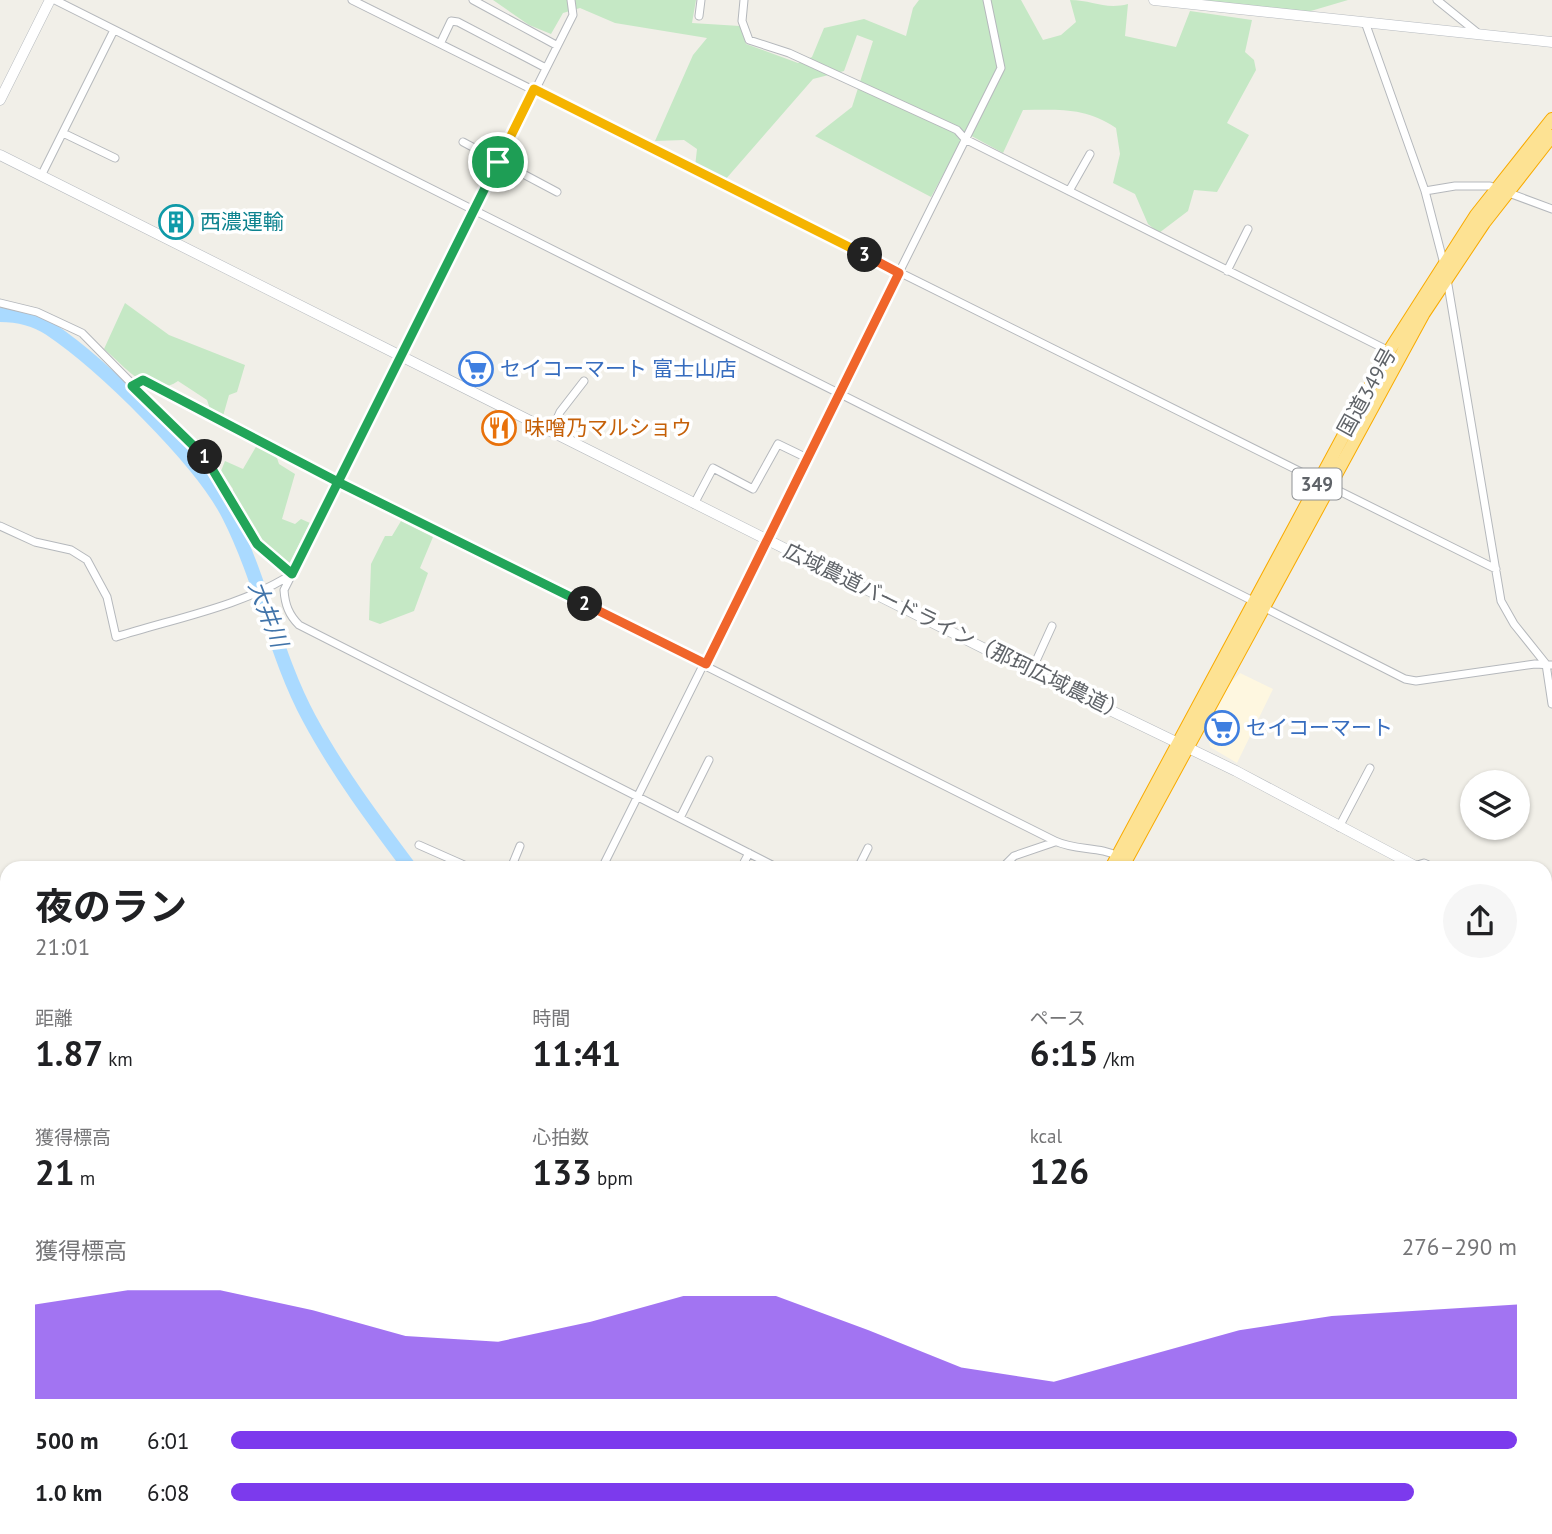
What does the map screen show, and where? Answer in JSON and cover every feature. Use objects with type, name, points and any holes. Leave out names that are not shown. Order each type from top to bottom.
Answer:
[{"type":"highway","name":"国道349号","points":[[1122,861],[1189,748],[1259,604],[1389,351],[1444,262],[1501,191],[1552,119]]},
{"type":"highway","name":"国道349号","points":[[1323,483],[1501,191],[1552,136]]},
{"type":"highway","name":"国道349号","points":[[1122,861],[1177,741],[1259,604]]},
{"type":"street","points":[[0,100],[53,0],[1405,679],[1416,681],[1549,664]]},
{"type":"street","points":[[352,0],[1496,569]]},
{"type":"street","points":[[473,0],[556,45]]},
{"type":"street","points":[[571,0],[573,15],[544,67],[284,590],[285,602],[291,617],[299,625],[764,861]]},
{"type":"street","points":[[699,16],[701,0]]},
{"type":"street","points":[[744,0],[741,21],[749,40],[789,53],[957,130],[965,139],[1389,351]]},
{"type":"street","points":[[606,861],[1001,68],[987,0]]},
{"type":"street","points":[[1154,0],[1552,42]]},
{"type":"street","points":[[1437,0],[1480,34]]},
{"type":"street","points":[[441,42],[451,21],[458,22],[544,67]]},
{"type":"street","points":[[1365,22],[1425,191],[1444,262],[1501,601],[1514,624],[1549,664],[1552,704]]},
{"type":"street","points":[[41,176],[114,30]]},
{"type":"street","points":[[63,133],[116,158]]},
{"type":"street","points":[[463,142],[557,192]]},
{"type":"street","points":[[1069,191],[1090,154]]},
{"type":"street","name":"広域農道バードライン（那珂広域農道）","points":[[0,155],[1031,673],[1177,741],[1405,861]]},
{"type":"street","points":[[1425,191],[1455,186],[1490,186],[1552,209]]},
{"type":"street","points":[[1227,271],[1248,229]]},
{"type":"street","points":[[0,303],[37,312],[82,333],[209,462],[257,544],[292,574]]},
{"type":"street","points":[[132,386],[143,380],[338,482],[1071,849],[1110,852],[1122,861]]},
{"type":"street","points":[[551,432],[560,412],[584,382]]},
{"type":"street","points":[[694,504],[713,468],[753,489],[778,444],[807,458]]},
{"type":"street","points":[[0,526],[35,542],[71,550],[87,560],[107,597],[116,637],[248,596],[273,587],[292,574]]},
{"type":"street","points":[[1031,673],[1052,626]]},
{"type":"street","points":[[680,818],[709,760]]},
{"type":"street","points":[[1339,827],[1370,768]]},
{"type":"street","points":[[1009,861],[1014,856],[1055,841]]},
{"type":"street","points":[[419,845],[455,861]]},
{"type":"street","points":[[514,861],[520,846]]},
{"type":"street","points":[[862,861],[868,848]]},
{"type":"street","points":[[745,861],[749,853]]},
{"type":"shaded area","points":[[1240,673],[1273,689],[1237,763],[1210,747],[1207,728],[1229,684]]},
{"type":"green space","points":[[493,0],[696,0],[692,23],[740,26],[746,44],[798,63],[812,57],[824,28],[864,19],[906,36],[913,8],[919,0],[1021,0],[1043,40],[1061,35],[1076,22],[1070,0],[1112,6],[1128,4],[1125,36],[1176,47],[1190,11],[1252,20],[1245,52],[1254,60],[1256,70],[1227,123],[1249,135],[1217,192],[1194,190],[1188,211],[1159,233],[1148,224],[1135,194],[1113,183],[1120,154],[1116,128],[1093,116],[1071,111],[1023,110],[1003,153],[966,133],[931,197],[815,136],[852,107],[873,41],[857,35],[844,71],[813,79],[725,180],[695,167],[697,149],[684,140],[655,141],[693,55],[707,38],[615,23],[580,8],[563,13],[551,34],[529,25]]},
{"type":"green space","points":[[1179,0],[1348,0],[1304,13]]},
{"type":"green space","points":[[125,303],[169,335],[245,365],[237,392],[229,395],[223,416],[210,409],[207,400],[178,381],[158,387],[138,379],[104,349]]},
{"type":"green space","points":[[257,445],[275,452],[279,464],[295,474],[282,519],[295,524],[301,519],[310,523],[288,567],[259,543],[231,496],[233,489],[221,471],[225,461],[243,469]]},
{"type":"green space","points":[[401,521],[433,537],[420,568],[428,573],[414,611],[380,624],[369,620],[371,564],[385,536],[392,536]]},
{"type":"waterway","name":"大井川","points":[[0,315],[20,317],[38,323],[72,345],[149,415],[197,468],[216,494],[241,541],[287,669],[309,718],[344,777],[405,861]]},
{"type":"place","name":"西濃運輸","points":[[176,222]]},
{"type":"place","name":"セイコーマート 富士山店","points":[[476,369]]},
{"type":"place","name":"味噌乃マルショウ","points":[[499,428]]},
{"type":"place","name":"セイコーマート","points":[[1222,728]]},
{"type":"route","points":[[498,162],[400,357],[338,482],[292,574],[257,544],[209,462],[178,428],[132,386],[143,380],[338,482],[706,664],[899,273],[534,89],[498,162]]}]
